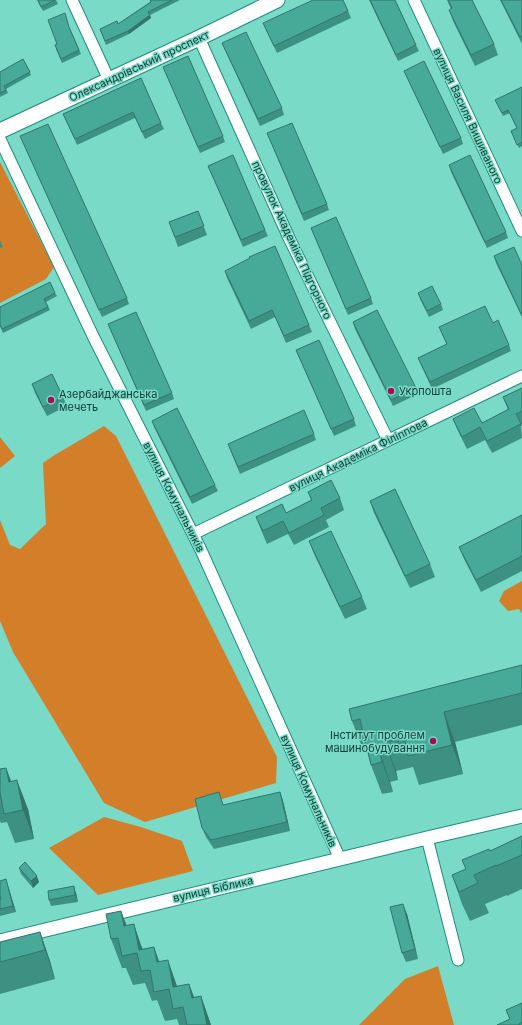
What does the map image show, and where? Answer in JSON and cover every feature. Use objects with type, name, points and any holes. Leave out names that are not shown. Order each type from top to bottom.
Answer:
[{"type":"main road","name":"Олександрівський проспект","points":[[0,131],[277,0]]},
{"type":"street","points":[[72,0],[109,80]]},
{"type":"street","name":"вулиця Василя Вишиваного","points":[[414,0],[522,231]]},
{"type":"street","name":"провулок Академіка Підгорного","points":[[199,38],[289,238],[388,440]]},
{"type":"street","name":"вулиця Комунальників","points":[[0,139],[90,330],[202,550],[340,859]]},
{"type":"street","name":"вулиця Академіка Філіппова","points":[[193,534],[522,376]]},
{"type":"street","name":"вулиця Біблика","points":[[0,941],[522,816]]},
{"type":"street","points":[[427,838],[458,960]]},
{"type":"shaded area","points":[[0,162],[54,267],[46,279],[0,303]]},
{"type":"shaded area","points":[[104,426],[116,436],[277,757],[276,783],[145,822],[104,803],[13,652],[0,621],[0,520],[10,545],[20,549],[46,524],[43,463]]},
{"type":"shaded area","points":[[0,437],[15,456],[0,468]]},
{"type":"shaded area","points":[[522,581],[522,614],[519,609],[508,611],[499,601],[504,591]]},
{"type":"shaded area","points":[[104,817],[141,827],[182,841],[193,871],[98,895],[49,848]]},
{"type":"shaded area","points":[[438,966],[454,1025],[359,1025],[405,979]]},
{"type":"building","points":[[38,0],[55,0],[41,7]]},
{"type":"building","points":[[150,0],[172,0],[148,12],[150,15],[128,31],[105,41],[100,29],[117,21],[118,24],[151,2]]},
{"type":"building","points":[[313,0],[343,0],[348,11],[274,46],[263,23]]},
{"type":"building","points":[[370,0],[395,0],[416,45],[396,55]]},
{"type":"building","points":[[448,0],[472,0],[494,44],[471,55],[449,10],[452,8]]},
{"type":"building","points":[[501,0],[522,0],[522,36],[520,37]]},
{"type":"building","points":[[65,13],[69,27],[79,50],[61,59],[55,45],[57,44],[48,20]]},
{"type":"building","points":[[246,32],[282,108],[258,119],[222,43]]},
{"type":"building","points":[[188,56],[223,136],[198,147],[163,67]]},
{"type":"building","points":[[23,59],[30,72],[4,86],[6,90],[0,93],[0,72]]},
{"type":"building","points":[[424,61],[461,138],[440,147],[404,71]]},
{"type":"building","points":[[141,78],[161,123],[142,132],[133,112],[75,139],[63,114]]},
{"type":"building","points":[[522,87],[522,142],[517,145],[511,131],[517,128],[508,110],[502,113],[495,100]]},
{"type":"building","points":[[292,123],[327,204],[302,214],[267,133]]},
{"type":"building","points":[[48,124],[127,298],[99,310],[20,136]]},
{"type":"building","points":[[233,155],[265,230],[241,240],[208,166]]},
{"type":"building","points":[[470,155],[506,232],[485,242],[449,165]]},
{"type":"building","points":[[198,211],[204,226],[175,237],[169,222]]},
{"type":"building","points":[[336,217],[371,298],[346,309],[311,228]]},
{"type":"building","points":[[275,246],[309,325],[284,336],[272,310],[249,321],[225,271],[250,258],[249,257]]},
{"type":"building","points":[[514,247],[522,265],[522,316],[494,256]]},
{"type":"building","points":[[50,282],[55,293],[44,299],[48,307],[2,329],[0,325],[0,307]]},
{"type":"building","points":[[432,286],[441,304],[427,311],[418,293]]},
{"type":"building","points":[[485,306],[493,323],[498,320],[509,345],[430,382],[418,358],[447,344],[439,327]]},
{"type":"building","points":[[377,310],[416,388],[391,400],[353,322]]},
{"type":"building","points":[[136,312],[172,393],[144,405],[108,324]]},
{"type":"building","points":[[319,340],[354,419],[331,429],[296,350]]},
{"type":"building","points":[[52,374],[63,397],[43,407],[32,384]]},
{"type":"building","points":[[522,388],[522,411],[516,414],[521,424],[487,441],[480,427],[462,437],[453,419],[474,408],[482,423],[509,409],[503,397]]},
{"type":"building","points":[[177,408],[215,485],[190,497],[152,421]]},
{"type":"building","points":[[304,410],[314,434],[238,467],[228,444]]},
{"type":"building","points":[[331,480],[340,498],[321,508],[324,515],[289,533],[283,521],[263,531],[256,517],[282,504],[286,513],[312,500],[308,492]]},
{"type":"building","points":[[395,489],[430,564],[405,576],[370,501]]},
{"type":"building","points":[[522,515],[522,556],[476,580],[459,547]]},
{"type":"building","points":[[331,531],[362,597],[340,607],[309,541]]},
{"type":"building","points":[[522,665],[522,693],[444,712],[452,745],[408,756],[404,737],[385,742],[388,751],[380,753],[382,762],[371,765],[360,719],[352,721],[349,709]]},
{"type":"building","points":[[6,768],[9,782],[17,780],[23,810],[4,814],[0,792],[0,769]]},
{"type":"building","points":[[219,792],[223,805],[280,792],[287,822],[211,840],[202,828],[195,799]]},
{"type":"building","points":[[522,836],[522,855],[474,875],[478,883],[459,892],[452,875],[466,869],[462,860],[489,849],[490,851]]},
{"type":"building","points":[[25,862],[37,876],[31,881],[19,868]]},
{"type":"building","points":[[6,879],[13,906],[0,909],[0,881]]},
{"type":"building","points":[[74,886],[75,895],[49,900],[48,891]]},
{"type":"building","points":[[403,904],[415,949],[402,953],[390,907]]},
{"type":"building","points":[[121,911],[124,926],[134,924],[139,950],[154,947],[157,962],[168,960],[173,987],[189,984],[192,998],[201,996],[207,1025],[187,1025],[183,1007],[173,1009],[169,989],[154,992],[150,970],[141,971],[137,953],[122,956],[118,938],[111,939],[106,914]]},
{"type":"building","points":[[40,932],[45,950],[0,962],[0,942]]},
{"type":"building","points":[[522,1003],[522,1022],[519,1025],[497,1025],[510,1019],[506,1010]]},
{"type":"place","name":"Укрпошта","points":[[391,391]]},
{"type":"place","name":"Азербайджанська мечеть","points":[[51,400]]},
{"type":"place","name":"Інститут проблем машинобудування","points":[[433,741]]}]
